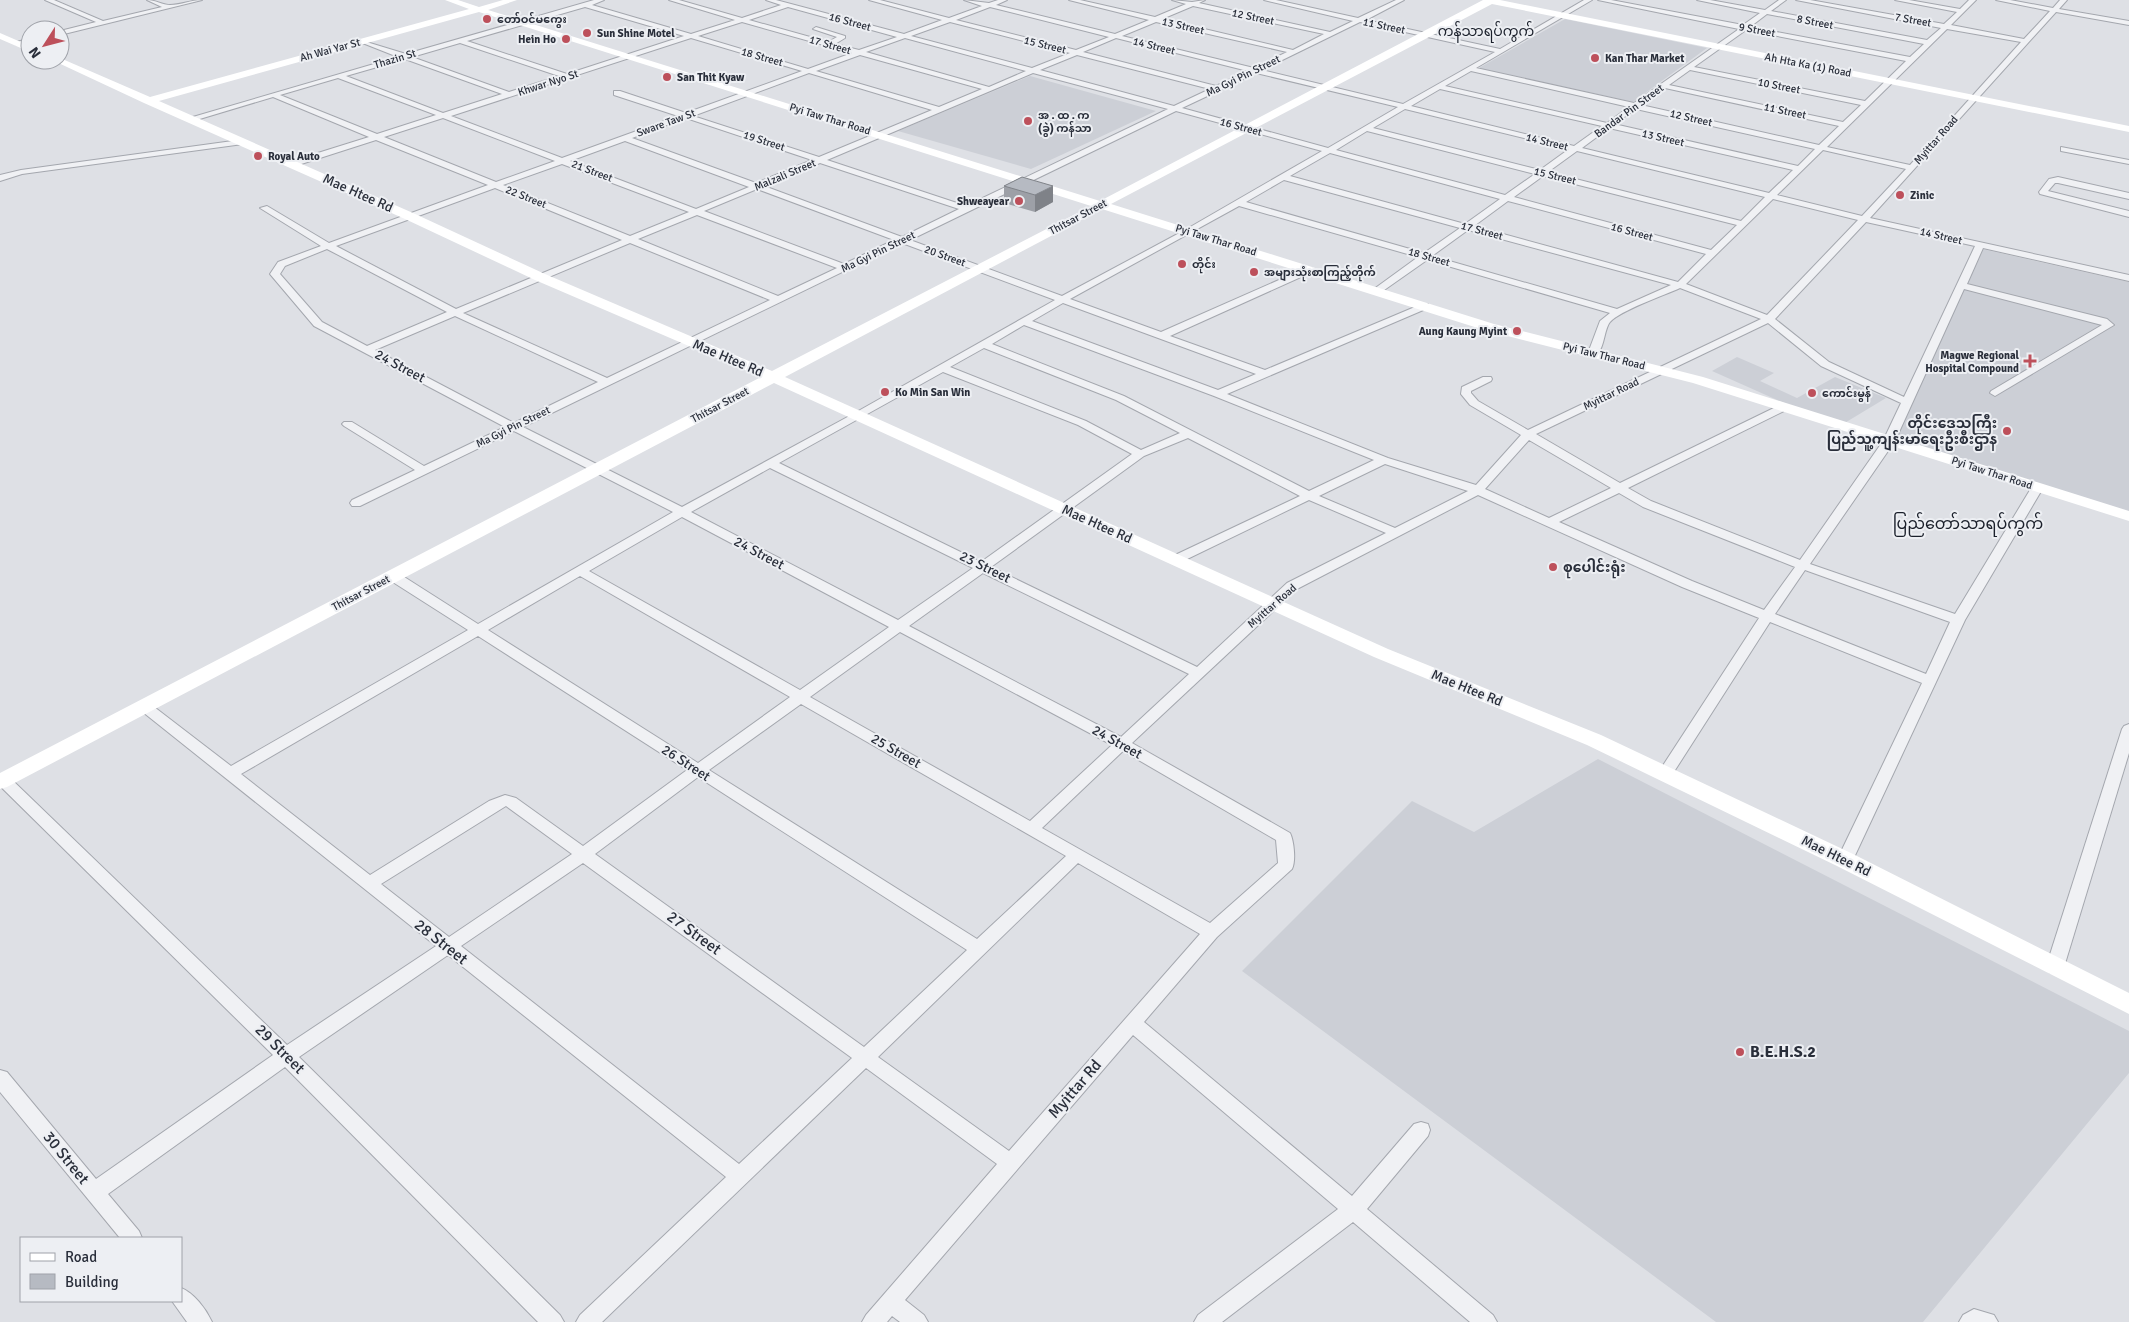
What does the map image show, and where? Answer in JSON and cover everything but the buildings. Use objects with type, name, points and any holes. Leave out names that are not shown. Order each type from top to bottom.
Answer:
[{"type":"street","points":[[48,0],[103,23]]},
{"type":"street","points":[[150,0],[168,7]]},
{"type":"street","points":[[70,31],[199,0]]},
{"type":"street","name":"Pyi Taw Thar Road","points":[[449,0],[1488,326],[1662,370],[2129,516]]},
{"type":"street","name":"Ah Wai Yar St","points":[[148,101],[512,0]]},
{"type":"street","name":"Thazin St","points":[[190,119],[601,0]]},
{"type":"street","name":"17 Street","points":[[672,0],[990,89]]},
{"type":"street","name":"16 Street","points":[[769,0],[1031,72],[1712,253]]},
{"type":"street","name":"Khwar Nyo St","points":[[292,164],[803,0]]},
{"type":"street","name":"15 Street","points":[[872,0],[1218,89]]},
{"type":"street","name":"14 Street","points":[[968,0],[1864,219],[2126,277]]},
{"type":"street","name":"Sware Taw St","points":[[328,246],[1004,0]]},
{"type":"street","name":"13 Street","points":[[1072,0],[1294,52]]},
{"type":"street","name":"12 Street","points":[[1175,0],[1331,34]]},
{"type":"street","name":"Malzali Street","points":[[368,349],[1202,0]]},
{"type":"street","name":"11 Street","points":[[1267,0],[1501,51]]},
{"type":"street","name":"Ah Hta Ka (1) Road","points":[[1490,0],[2129,129]]},
{"type":"street","name":"Thitsar Street","points":[[2,781],[1490,0]]},
{"type":"street","points":[[230,774],[682,512],[943,368],[1062,299],[1188,232],[1589,0]]},
{"type":"street","name":"9 Street","points":[[1601,0],[1913,60]]},
{"type":"street","name":"8 Street","points":[[1700,0],[1930,43]]},
{"type":"street","name":"Bandar Pin Street","points":[[1377,291],[1783,0]]},
{"type":"street","name":"7 Street","points":[[1800,0],[2026,41]]},
{"type":"street","points":[[1898,0],[1962,11]]},
{"type":"street","points":[[1593,353],[1605,321],[1618,312],[1680,285],[1973,0]]},
{"type":"street","points":[[1999,0],[2129,22]]},
{"type":"street","name":"Myittar Road","points":[[1031,829],[1292,586],[1478,490],[1528,434],[1769,319],[1912,168],[1973,98],[2064,0]]},
{"type":"street","name":"Ma Gyi Pin Street","points":[[356,503],[1218,89],[1393,2]]},
{"type":"street","name":"18 Street","points":[[585,5],[940,110]]},
{"type":"street","points":[[829,44],[872,28]]},
{"type":"street","points":[[816,29],[850,36]]},
{"type":"street","points":[[0,36],[20,44]]},
{"type":"street","points":[[458,40],[567,76]]},
{"type":"street","points":[[362,42],[511,95]]},
{"type":"street","name":"Mae Htee Rd","points":[[70,66],[409,216],[540,277],[773,377],[1381,653],[1594,740],[1845,860],[2129,1004]]},
{"type":"street","name":"10 Street","points":[[1690,68],[1868,104]]},
{"type":"street","name":"12 Street","points":[[1470,69],[1912,168]]},
{"type":"street","name":"21 Street","points":[[339,76],[845,268]]},
{"type":"street","name":"11 Street","points":[[1665,86],[1846,125]]},
{"type":"street","name":"13 Street","points":[[1439,87],[1800,169]]},
{"type":"street","name":"19 Street","points":[[616,93],[967,209]]},
{"type":"street","name":"22 Street","points":[[273,95],[779,300]]},
{"type":"street","name":"15 Street","points":[[1366,129],[1743,224]]},
{"type":"street","name":"20 Street","points":[[625,138],[1264,374]]},
{"type":"street","points":[[0,178],[22,172],[240,142]]},
{"type":"street","points":[[2064,149],[2129,162]]},
{"type":"street","name":"17 Street","points":[[1284,177],[1680,285],[1769,319],[1825,364],[1907,402]]},
{"type":"street","points":[[2129,196],[2058,180],[2052,181],[2043,192],[2048,195],[2129,214]]},
{"type":"street","name":"18 Street","points":[[1239,203],[1618,312]]},
{"type":"street","points":[[264,208],[328,246],[456,313],[606,382]]},
{"type":"street","points":[[1665,774],[1767,616],[1889,441],[1980,245]]},
{"type":"street","name":"24 Street","points":[[328,246],[281,264],[275,274],[318,324],[596,470],[682,512],[1122,744],[1284,837],[1286,865]]},
{"type":"street","points":[[2126,277],[2129,268]]},
{"type":"street","points":[[1161,336],[1309,270]]},
{"type":"street","points":[[1962,286],[2102,321],[2109,325],[1995,393]]},
{"type":"street","points":[[1218,394],[1425,306]]},
{"type":"street","points":[[1023,321],[1218,394],[1384,460],[1478,490],[1687,584],[1928,680]]},
{"type":"street","points":[[983,344],[1120,398],[1309,496],[1397,533]]},
{"type":"street","points":[[943,368],[1082,423],[1140,454]]},
{"type":"street","points":[[1487,379],[1466,389],[1466,394],[1474,403],[1647,504],[1802,565],[1958,620]]},
{"type":"street","points":[[1550,522],[1784,407]]},
{"type":"street","points":[[348,424],[424,470]]},
{"type":"street","points":[[94,1192],[286,1056],[584,854],[698,770],[1140,454],[1188,434]]},
{"type":"street","points":[[1177,559],[1384,460]]},
{"type":"street","name":"23 Street","points":[[770,464],[983,566],[1198,673]]},
{"type":"street","points":[[1845,860],[1928,680],[1958,620],[2037,488]]},
{"type":"street","name":"25 Street","points":[[580,571],[1211,932]]},
{"type":"street","name":"26 Street","points":[[393,576],[979,949]]},
{"type":"street","name":"28 Street","points":[[144,706],[447,947],[740,1176]]},
{"type":"street","points":[[2056,967],[2129,729]]},
{"type":"street","name":"29 Street","points":[[2,781],[286,1056],[553,1322]]},
{"type":"street","name":"27 Street","points":[[368,884],[494,805],[505,800],[512,802],[1011,1163]]},
{"type":"street","points":[[588,1322],[1077,855]]},
{"type":"street","name":"Myittar Rd","points":[[874,1322],[1211,932],[1286,865]]},
{"type":"street","points":[[1132,1023],[1486,1322]]},
{"type":"street","name":"30 Street","points":[[0,1078],[131,1237]]},
{"type":"street","points":[[1205,1322],[1353,1210],[1421,1130]]},
{"type":"street","points":[[182,1299],[201,1322]]},
{"type":"street","points":[[891,1302],[917,1322]]},
{"type":"street","points":[[1970,1322],[1974,1319],[1987,1322]]},
{"type":"shaded area","name":"Kan Thar Market","points":[[1565,19],[1707,48],[1633,102],[1479,68]]},
{"type":"shaded area","name":"အ . ထ . က (ခွဲ) ကန်သာ","points":[[1030,76],[1156,111],[1031,169],[898,131]]},
{"type":"shaded area","name":"Magwe Regional Hospital Compound","points":[[1982,249],[2129,282],[2129,512],[1896,440]]},
{"type":"shaded area","points":[[1737,357],[1774,373],[1760,381],[1797,398],[1835,377],[1886,398],[1838,427],[1712,371]]},
{"type":"shaded area","name":"B.E.H.S.2","points":[[1598,759],[2129,1031],[2129,1073],[1923,1322],[1716,1322],[1242,971],[1412,801],[1474,832]]},
{"type":"place","name":"တော်ဝင်မကွေး","points":[[487,19]]},
{"type":"place","name":"Sun Shine Motel","points":[[587,33]]},
{"type":"place","name":"Hein Ho","points":[[566,39]]},
{"type":"place","name":"Kan Thar Market","points":[[1595,58]]},
{"type":"place","name":"San Thit Kyaw","points":[[667,77]]},
{"type":"place","name":"အ . ထ . က (ခွဲ) ကန်သာ","points":[[1028,121]]},
{"type":"place","name":"Royal Auto","points":[[258,156]]},
{"type":"place","name":"Zinic","points":[[1900,195]]},
{"type":"place","name":"Shweayear","points":[[1019,201]]},
{"type":"place","name":"တိုင်း","points":[[1182,264]]},
{"type":"place","name":"အများသုံးစာကြည့်တိုက်","points":[[1254,272]]},
{"type":"place","name":"Aung Kaung Myint","points":[[1517,331]]},
{"type":"place","name":"Magwe Regional Hospital Compound","points":[[2030,361]]},
{"type":"place","name":"Ko Min San Win","points":[[885,392]]},
{"type":"place","name":"ကောင်းမွန်","points":[[1812,393]]},
{"type":"place","name":"တိုင်းဒေသကြီး ပြည်သူ့ကျန်းမာရေးဦးစီးဌာန","points":[[2007,431]]},
{"type":"place","name":"စုပေါင်းရုံး","points":[[1553,567]]},
{"type":"place","name":"B.E.H.S.2","points":[[1740,1052]]},
{"type":"district","name":"ကန်သာရပ်ကွက်","points":[[1486,31]]},
{"type":"district","name":"ပြည်တော်သာရပ်ကွက်","points":[[1968,524]]}]
